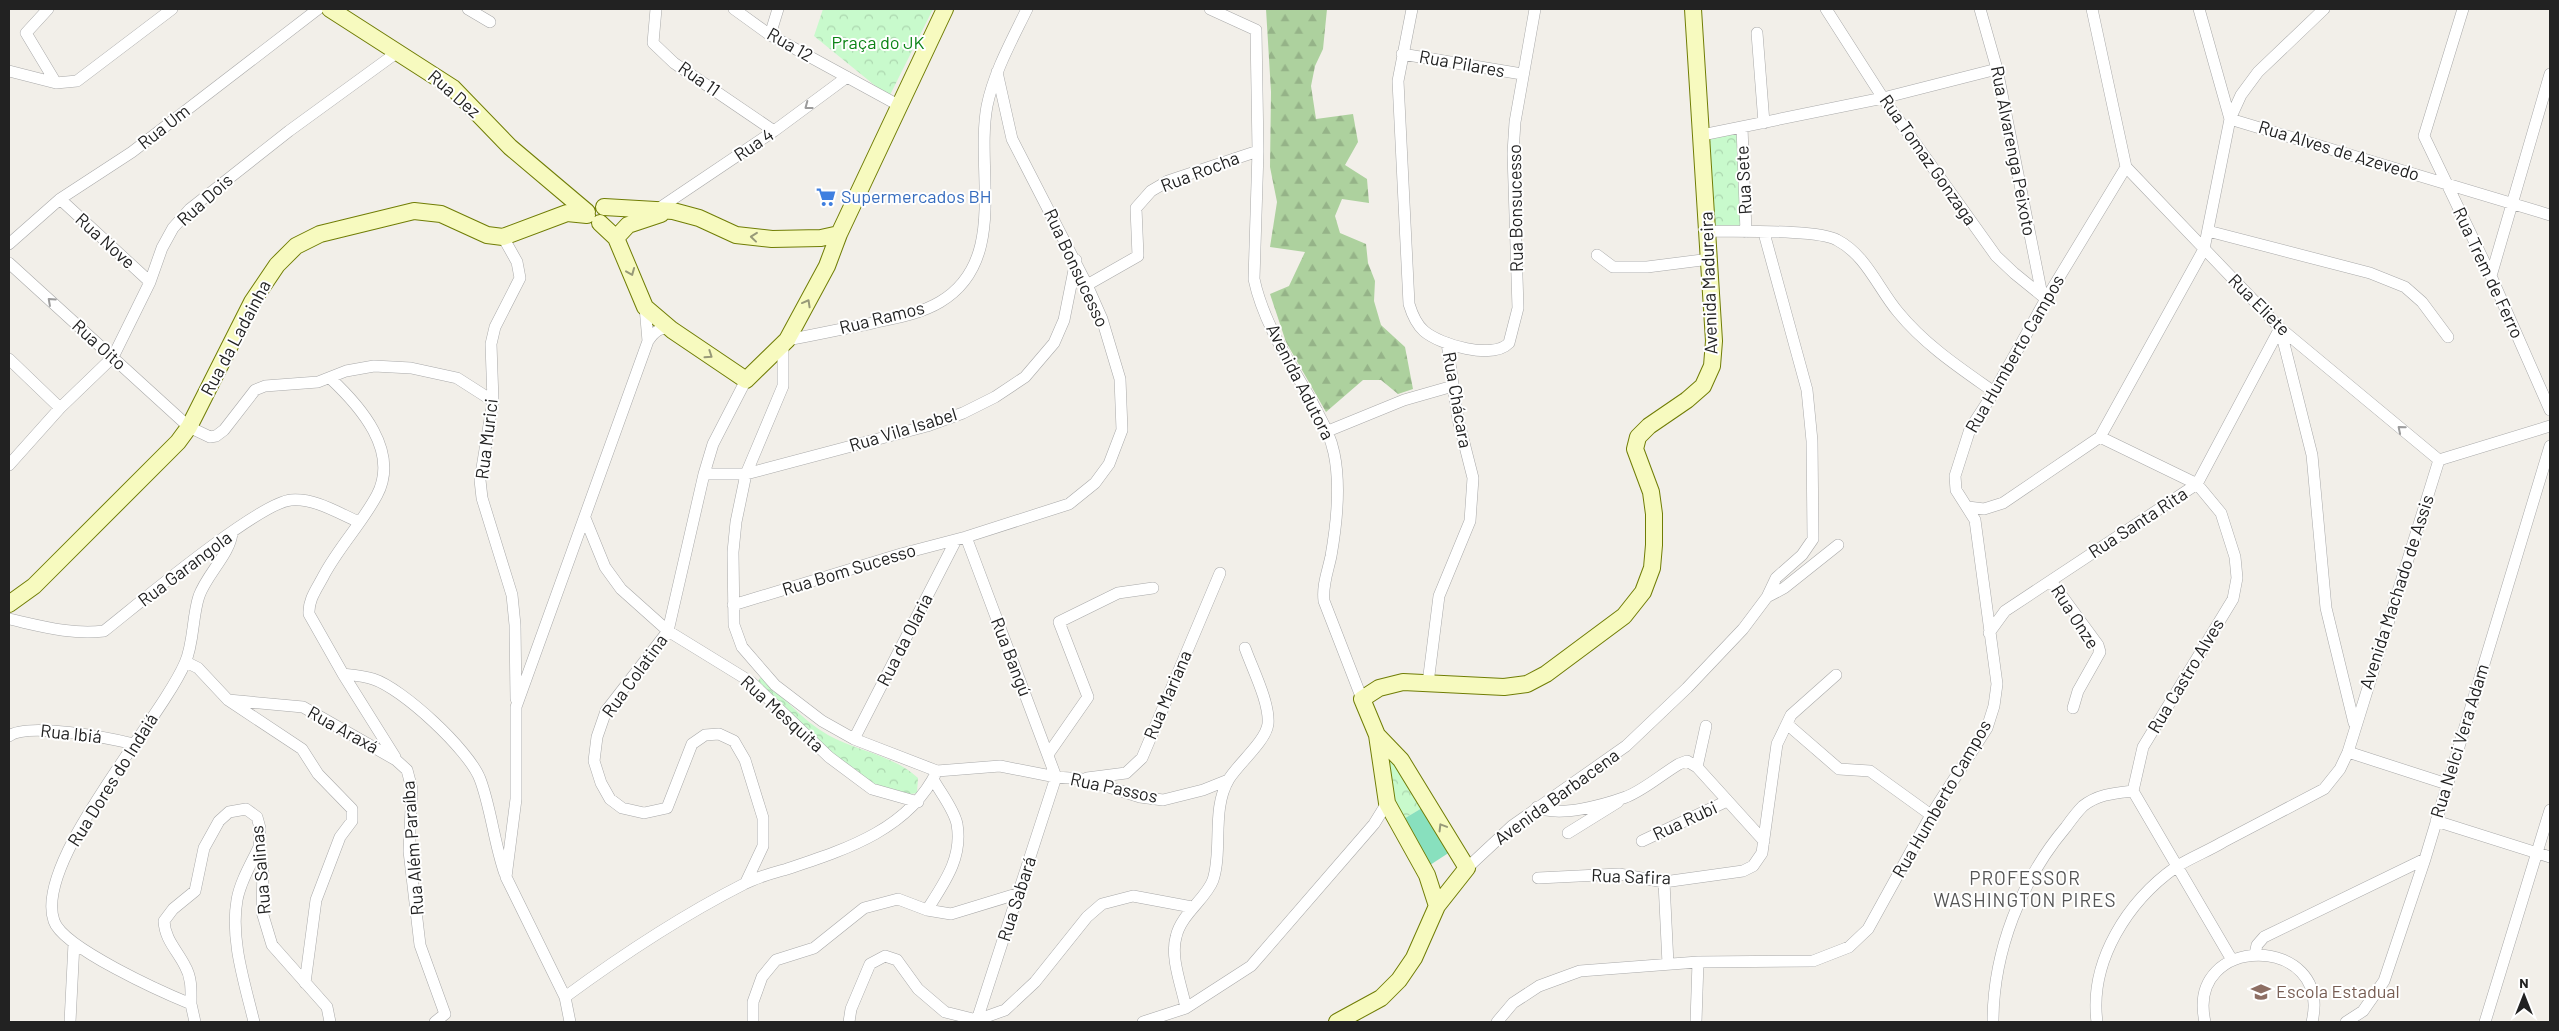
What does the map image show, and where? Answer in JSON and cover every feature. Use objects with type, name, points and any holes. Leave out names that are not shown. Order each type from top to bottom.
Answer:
[{"type":"street","points":[[48,9],[26,33],[56,82]]},
{"type":"street","points":[[9,71],[56,82],[77,81],[172,9]]},
{"type":"street","name":"Rua Um","points":[[9,244],[60,199],[132,152],[318,9]]},
{"type":"street","name":"Rua Dez","points":[[330,9],[399,51],[453,88],[510,147],[565,195],[595,214]]},
{"type":"street","points":[[468,9],[490,22]]},
{"type":"street","name":"Rua 11","points":[[656,9],[653,42],[674,63],[774,132]]},
{"type":"street","name":"Rua 12","points":[[734,9],[770,35],[900,106]]},
{"type":"street","points":[[770,35],[778,9]]},
{"type":"street","points":[[645,307],[672,330],[746,380],[785,342],[828,266],[840,234],[945,9]]},
{"type":"street","points":[[997,72],[1027,9]]},
{"type":"street","name":"Avenida Adutora","points":[[1210,9],[1256,30],[1258,151],[1254,279],[1257,292],[1276,336],[1328,431],[1334,453],[1338,495],[1331,554],[1323,592],[1324,601],[1378,735],[1387,803]]},
{"type":"street","name":"Rua Chácara","points":[[1412,9],[1398,81],[1409,304],[1414,318],[1424,332],[1447,343],[1458,419],[1473,478],[1470,521],[1439,596],[1428,683]]},
{"type":"street","name":"Rua Bonsucesso","points":[[1447,343],[1456,347],[1492,352],[1507,346],[1514,328],[1518,308],[1513,153],[1522,74],[1535,9]]},
{"type":"street","name":"Avenida Madureira","points":[[1362,699],[1378,688],[1403,682],[1504,687],[1527,684],[1546,674],[1624,616],[1643,592],[1652,568],[1654,514],[1651,492],[1635,449],[1638,437],[1649,426],[1687,400],[1702,386],[1712,366],[1714,340],[1710,259],[1693,9]]},
{"type":"street","name":"Rua Tomaz Gonzaga","points":[[1826,9],[1883,98],[1996,256],[2044,297]]},
{"type":"street","name":"Rua Alvarenga Peixoto","points":[[1980,9],[1998,69],[2044,297]]},
{"type":"street","points":[[2092,9],[2126,167]]},
{"type":"street","points":[[2199,9],[2230,119]]},
{"type":"street","points":[[1968,507],[1984,509],[2003,503],[2100,437],[2204,249],[2230,119],[2241,95],[2258,72],[2288,41],[2324,9]]},
{"type":"street","name":"Rua Trem de Ferro","points":[[2463,9],[2424,136],[2491,276],[2550,410]]},
{"type":"street","name":"Rua Sete","points":[[1757,33],[1764,123]]},
{"type":"street","name":"Rua Dois","points":[[10,462],[60,408],[113,357],[150,282],[162,248],[173,228],[190,209],[289,131],[399,51]]},
{"type":"street","name":"Rua Pilares","points":[[1402,54],[1522,74]]},
{"type":"street","points":[[1702,135],[1883,98],[1998,69]]},
{"type":"street","name":"Rua Bonsucesso","points":[[961,539],[1069,504],[1095,483],[1109,464],[1122,430],[1120,379],[1102,319],[1076,260],[1012,139],[997,72]]},
{"type":"street","name":"Rua Ramos","points":[[785,342],[917,314],[941,302],[961,287],[971,272],[980,252],[985,211],[984,137],[987,106],[997,72]]},
{"type":"street","points":[[2491,276],[2510,204],[2550,74]]},
{"type":"street","name":"Rua 4","points":[[666,210],[847,77]]},
{"type":"street","name":"Rua Alves de Azevedo","points":[[2230,119],[2550,215]]},
{"type":"street","name":"Rua Sete","points":[[1742,127],[1746,232]]},
{"type":"street","name":"Rua Rocha","points":[[1087,285],[1138,256],[1136,208],[1151,191],[1168,181],[1258,151]]},
{"type":"street","name":"Rua Eliete","points":[[2126,167],[2280,328],[2439,460]]},
{"type":"street","name":"Rua Humberto Campos","points":[[1497,1022],[1513,1003],[1539,986],[1580,971],[1698,962],[1813,960],[1849,948],[1868,929],[1931,815],[1987,728],[1994,706],[1996,684],[1975,520],[1956,490],[1956,476],[1970,428],[1994,392],[2044,297],[2126,167]]},
{"type":"street","name":"Rua Nove","points":[[60,199],[150,282]]},
{"type":"street","name":"Rua da Ladainha","points":[[9,604],[34,586],[178,442],[189,427],[252,302],[277,265],[296,246],[320,234],[414,211],[427,210],[441,214],[487,235],[503,237]]},
{"type":"street","points":[[503,237],[567,213],[595,214],[666,210],[699,218],[736,235],[772,239],[840,234]]},
{"type":"street","points":[[616,238],[624,228],[638,220],[666,210]]},
{"type":"street","points":[[516,708],[648,341],[645,307],[616,238],[595,214]]},
{"type":"street","points":[[1708,231],[1802,234],[1836,239],[1857,254],[1898,312],[1937,351],[1994,392]]},
{"type":"street","points":[[2208,231],[2370,273],[2405,287],[2422,302],[2448,337]]},
{"type":"street","points":[[1764,233],[1807,390],[1812,441],[1813,539],[1802,554],[1776,578],[1767,597]]},
{"type":"street","name":"Rua Murici","points":[[503,237],[517,262],[520,278],[495,327],[491,344],[493,401],[480,480],[512,595],[515,625],[516,799],[506,877]]},
{"type":"street","points":[[803,237],[819,251],[828,266]]},
{"type":"street","points":[[1597,255],[1613,267],[1647,267],[1710,259]]},
{"type":"street","name":"Rua Vila Isabel","points":[[704,474],[746,474],[928,426],[962,413],[995,396],[1025,377],[1054,342],[1064,320],[1076,260]]},
{"type":"street","name":"Rua Oito","points":[[9,263],[189,427],[210,437],[216,436],[224,430],[255,390],[265,386],[310,383],[330,378]]},
{"type":"street","points":[[648,341],[659,330],[666,328],[672,330]]},
{"type":"street","name":"Rua Santa Rita","points":[[1989,633],[2004,611],[2198,484],[2280,328]]},
{"type":"street","name":"Avenida Machado de Assis","points":[[2280,328],[2312,455],[2326,608],[2354,725]]},
{"type":"street","points":[[785,342],[783,386],[746,474],[736,522],[734,625],[742,647],[775,685],[822,721],[854,739],[935,775],[957,823],[958,847],[953,869],[928,910]]},
{"type":"street","points":[[9,359],[60,408]]},
{"type":"street","points":[[396,760],[343,674],[309,614],[308,604],[329,566],[378,494],[382,478],[381,450],[373,431],[360,410],[330,378],[360,367],[410,368],[456,378],[493,401]]},
{"type":"street","name":"Rua Colatina","points":[[746,380],[720,428],[704,474],[668,630],[606,711],[597,737],[594,761],[601,783],[610,799],[622,808],[644,813],[667,808],[692,744],[705,736],[719,734],[734,741],[745,760],[763,818],[763,846],[746,882]]},
{"type":"street","points":[[1328,431],[1404,400],[1453,386]]},
{"type":"street","points":[[2439,460],[2550,426]]},
{"type":"street","name":"Rua Castro Alves","points":[[2100,437],[2198,484],[2221,513],[2236,556],[2236,585],[2233,599],[2143,747],[2133,792]]},
{"type":"street","name":"Rua Nelci Vera Adam","points":[[2346,1022],[2363,1011],[2384,981],[2425,859],[2550,446]]},
{"type":"street","name":"Avenida Machado de Assis","points":[[2097,1022],[2097,989],[2102,969],[2121,924],[2134,906],[2176,867],[2324,789],[2340,769],[2348,752],[2354,725],[2439,460]]},
{"type":"street","name":"Rua Garangola","points":[[9,619],[67,632],[86,633],[104,631],[232,533],[269,507],[290,500],[311,502],[359,522]]},
{"type":"street","name":"Rua Mesquita","points":[[585,518],[605,567],[621,589],[668,630],[750,682],[829,757],[872,788],[918,802]]},
{"type":"street","name":"Rua Dores do Indaiá","points":[[191,1004],[148,987],[74,943],[54,923],[50,900],[71,842],[164,700],[186,662],[200,596],[210,573],[228,548],[232,533]]},
{"type":"street","name":"Rua Bom Sucesso","points":[[733,605],[901,554],[961,539]]},
{"type":"street","name":"Rua da Olaria","points":[[854,739],[961,539]]},
{"type":"street","name":"Rua Bangú","points":[[961,539],[1049,753],[1056,777]]},
{"type":"street","points":[[1767,597],[1784,588],[1838,546]]},
{"type":"street","name":"Rua Mariana","points":[[1083,779],[1126,773],[1142,758],[1220,572]]},
{"type":"street","name":"Rua Onze","points":[[2051,581],[2098,645],[2100,652],[2078,691],[2073,708]]},
{"type":"street","points":[[1049,753],[1088,697],[1059,622],[1118,593],[1153,588]]},
{"type":"street","name":"Avenida Barbacena","points":[[1338,1022],[1381,998],[1399,980],[1414,958],[1437,906],[1468,868],[1512,826],[1626,746],[1693,682],[1767,597]]},
{"type":"street","points":[[1186,1008],[1174,950],[1176,936],[1192,907],[1206,894],[1213,880],[1221,802],[1228,780],[1255,748],[1268,725],[1266,706],[1245,648]]},
{"type":"street","points":[[186,662],[198,668],[228,700],[302,749],[318,774],[352,809],[352,822],[340,837],[316,900],[305,983]]},
{"type":"street","points":[[343,674],[374,679],[420,708],[467,758],[480,778],[496,850],[506,877],[565,997],[570,1022]]},
{"type":"street","name":"Rua Safira","points":[[1538,878],[1619,874],[1664,882],[1743,871],[1753,866],[1762,853],[1777,744],[1791,715],[1836,675]]},
{"type":"street","name":"Rua Araxá","points":[[228,700],[303,707],[396,760]]},
{"type":"street","points":[[1787,724],[1839,769],[1870,770],[1931,815]]},
{"type":"street","points":[[1697,767],[1706,726]]},
{"type":"street","name":"Rua Ibiá","points":[[9,736],[25,730],[102,736],[134,744]]},
{"type":"street","points":[[1378,735],[1401,760],[1468,868]]},
{"type":"street","points":[[2348,752],[2447,784]]},
{"type":"street","name":"Rua Além Paraíba","points":[[396,760],[407,770],[412,789],[409,851],[419,935],[444,1014],[435,1022]]},
{"type":"street","points":[[1568,833],[1678,764],[1687,761],[1697,767],[1764,841]]},
{"type":"street","name":"Rua Passos","points":[[935,775],[1000,766],[1056,777],[1083,779],[1140,797],[1163,800],[1202,790],[1228,780]]},
{"type":"street","points":[[565,997],[622,956],[677,921],[746,882],[850,848],[877,834],[918,802],[935,775]]},
{"type":"street","name":"Rua Sabará","points":[[977,1020],[1020,893],[1056,777]]},
{"type":"street","points":[[1993,1022],[1995,978],[2003,946],[2025,889],[2052,842],[2083,806],[2106,794],[2133,792],[2232,960]]},
{"type":"street","points":[[1537,807],[1551,812],[1562,813],[1628,796]]},
{"type":"street","name":"Rua Rubi","points":[[1642,841],[1727,800]]},
{"type":"street","points":[[1144,1022],[1186,1008],[1251,966],[1374,824],[1387,803],[1427,875],[1437,906]]},
{"type":"street","name":"Rua Salinas","points":[[191,1004],[190,979],[186,966],[167,939],[164,921],[173,909],[196,891],[204,848],[219,821],[229,812],[246,809],[257,817],[260,828],[259,847],[263,867],[262,912],[272,945],[327,1007],[330,1022]]},
{"type":"street","points":[[2485,1022],[2550,810]]},
{"type":"street","points":[[2436,821],[2550,857]]},
{"type":"street","points":[[254,1022],[236,932],[236,908],[246,874],[259,847]]},
{"type":"street","points":[[2255,954],[2257,944],[2264,937],[2425,859]]},
{"type":"street","points":[[1664,882],[1668,964]]},
{"type":"street","points":[[753,1022],[753,1002],[762,977],[776,960],[814,948],[864,908],[898,899],[928,910],[951,914],[1020,893]]},
{"type":"street","points":[[849,1022],[851,1009],[870,964],[885,956],[897,960],[918,989],[945,1012],[977,1020],[1005,1010],[1035,982],[1086,917],[1102,904],[1133,896],[1192,907]]},
{"type":"street","points":[[70,1022],[74,943]]},
{"type":"street","points":[[2205,1022],[2204,997],[2210,982],[2219,969],[2232,960],[2255,954],[2274,956],[2291,964],[2304,977],[2312,994],[2314,1013],[2312,1022]]},
{"type":"street","points":[[1696,1022],[1698,962]]},
{"type":"street","points":[[191,1004],[195,1022]]},
{"type":"green space","name":"Praça do JK","points":[[823,9],[933,9],[889,97],[814,36]]},
{"type":"green space","points":[[1266,9],[1327,9],[1323,49],[1315,66],[1311,86],[1316,119],[1353,114],[1358,142],[1345,165],[1367,179],[1369,203],[1342,199],[1335,216],[1340,233],[1366,244],[1368,263],[1375,281],[1374,301],[1381,325],[1405,347],[1413,389],[1398,394],[1381,380],[1363,380],[1326,412],[1286,342],[1270,294],[1289,286],[1305,252],[1270,247],[1277,202],[1270,167],[1271,92]]},
{"type":"green space","points":[[1740,129],[1744,229],[1711,229],[1705,136]]},
{"type":"green space","points":[[762,676],[793,708],[828,735],[908,770],[918,778],[917,793],[897,793],[876,785],[853,772],[809,734],[757,682]]},
{"type":"green space","points":[[1384,756],[1393,761],[1422,808],[1402,820],[1390,803]]},
{"type":"green space","points":[[1422,808],[1450,852],[1430,865],[1402,820]]},
{"type":"place","name":"Supermercados BH","points":[[826,197]]},
{"type":"place","name":"Escola Estadual","points":[[2261,992]]},
{"type":"district","name":"PROFESSOR WASHINGTON PIRES","points":[[2025,889]]}]
